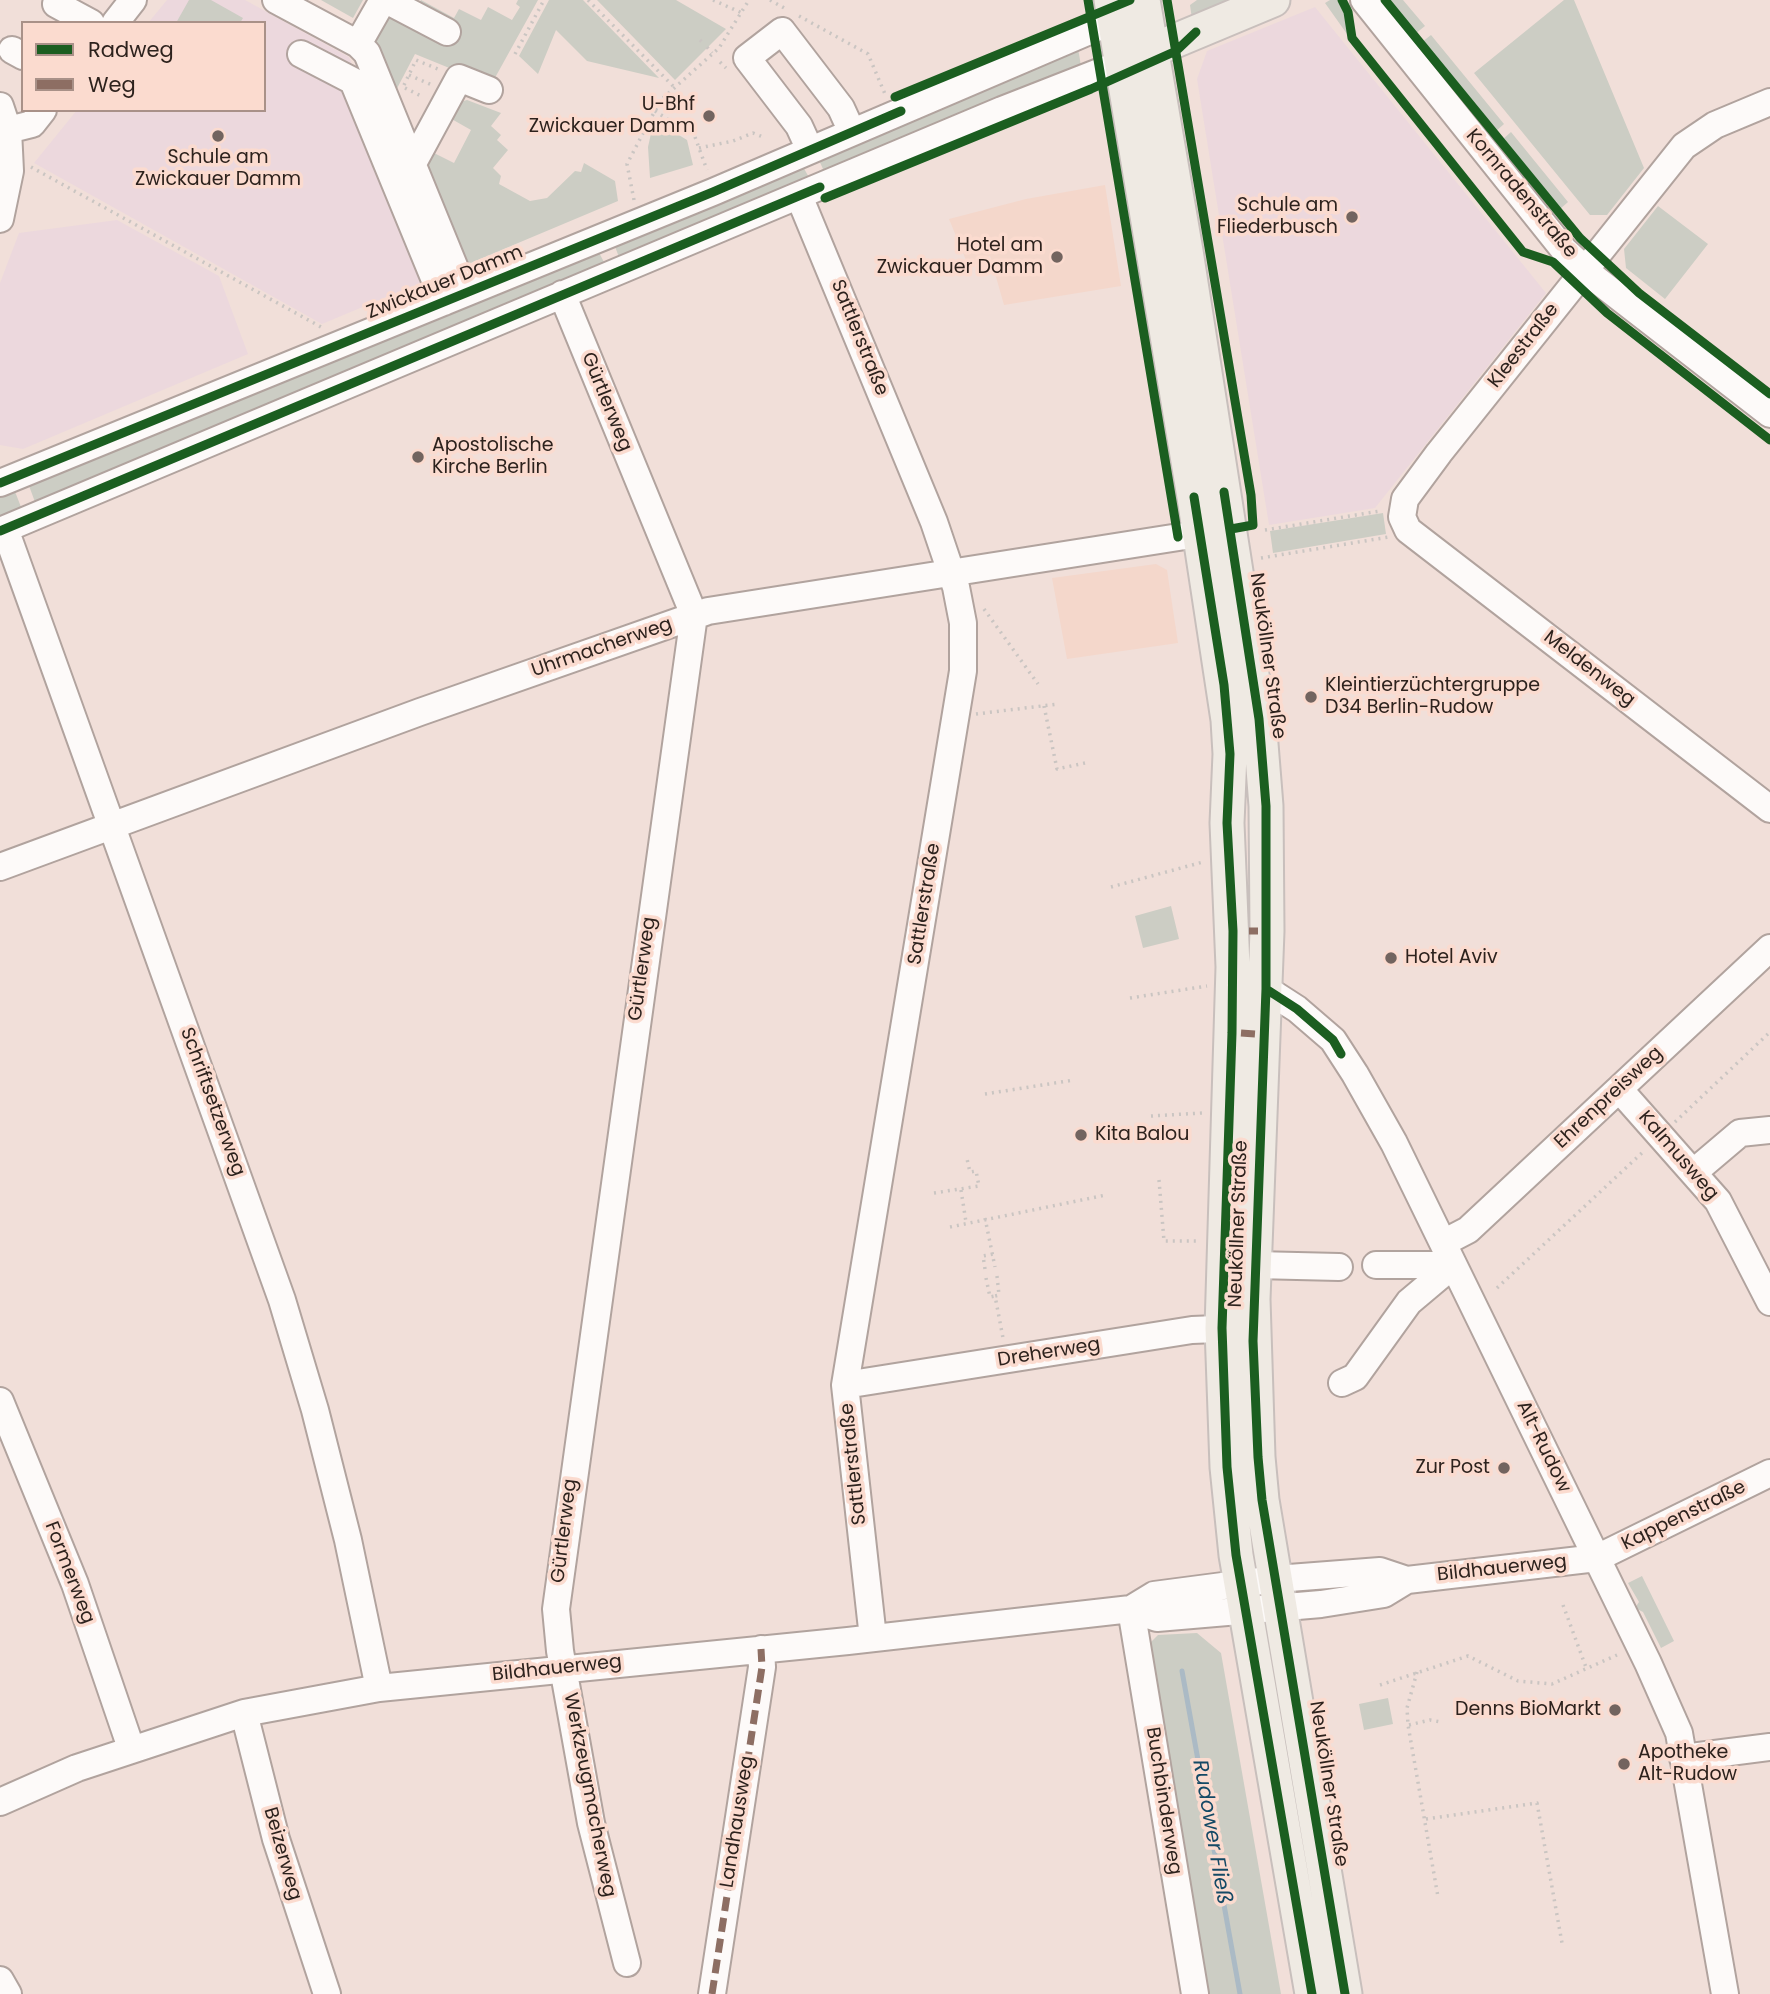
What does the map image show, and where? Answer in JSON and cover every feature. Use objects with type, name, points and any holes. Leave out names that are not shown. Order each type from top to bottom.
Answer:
[{"type":"main road","points":[[1137,57],[1273,0]]},
{"type":"main road","name":"Neuköllner Straße","points":[[1135,5],[1137,57],[1215,531],[1259,719],[1266,806],[1267,888],[1266,989],[1255,1265],[1238,1328],[1227,1467],[1243,1597],[1312,1994]]},
{"type":"main road","name":"Neuköllner Straße","points":[[1215,531],[1230,754],[1227,823],[1230,886],[1220,976],[1238,1328],[1262,1500],[1345,1994]]},
{"type":"main road","points":[[1230,886],[1267,888]]},
{"type":"street","points":[[117,21],[133,0]]},
{"type":"street","points":[[276,0],[358,44],[367,53],[412,165],[455,297]]},
{"type":"street","points":[[358,44],[384,0],[447,32]]},
{"type":"street","name":"Kornradenstraße","points":[[1364,0],[1564,250],[1770,414]]},
{"type":"street","points":[[56,4],[87,21]]},
{"type":"street","name":"Zwickauer Damm","points":[[0,484],[810,150],[1135,5]]},
{"type":"street","points":[[810,150],[799,126],[747,58],[782,31],[841,108],[852,132]]},
{"type":"street","points":[[301,54],[353,81],[455,297]]},
{"type":"street","points":[[2,530],[562,294],[1137,57]]},
{"type":"street","points":[[412,165],[448,83],[489,90]]},
{"type":"street","name":"Kleestraße","points":[[1401,533],[1405,499],[1684,146],[1715,125],[1770,102]]},
{"type":"street","points":[[0,219],[8,193],[9,139],[32,124],[41,112]]},
{"type":"street","name":"Sattlerstraße","points":[[799,196],[934,522],[951,572],[963,623],[962,671],[845,1385],[873,1638]]},
{"type":"street","name":"Gürtlerweg","points":[[562,294],[694,615],[558,1578],[556,1609],[563,1668]]},
{"type":"street","name":"Schriftsetzerweg","points":[[2,530],[112,826],[282,1300],[315,1410],[379,1688]]},
{"type":"street","name":"Uhrmacherweg","points":[[0,867],[412,715],[708,611],[1215,531]]},
{"type":"street","name":"Meldenweg","points":[[1401,533],[1770,809]]},
{"type":"street","name":"Ehrenpreisweg","points":[[1342,1383],[1354,1377],[1409,1302],[1468,1230],[1770,948]]},
{"type":"street","name":"Alt-Rudow","points":[[1220,976],[1266,989],[1297,1009],[1333,1040],[1394,1143],[1671,1712],[1683,1758],[1725,1994]]},
{"type":"street","name":"Kalmusweg","points":[[1619,1089],[1718,1201],[1770,1302]]},
{"type":"street","points":[[1694,1172],[1740,1133],[1770,1130]]},
{"type":"street","points":[[1376,1265],[1448,1254]]},
{"type":"street","points":[[1255,1265],[1339,1267]]},
{"type":"street","name":"Dreherweg","points":[[845,1385],[1238,1328]]},
{"type":"street","name":"Formerweg","points":[[0,1401],[75,1584],[131,1748]]},
{"type":"street","name":"Kappenstraße","points":[[1597,1558],[1770,1473]]},
{"type":"street","name":"Bildhauerweg","points":[[0,1802],[131,1748],[244,1713],[379,1688],[1131,1609],[1154,1595],[1243,1597],[1279,1593],[1384,1594],[1406,1580],[1597,1558]]},
{"type":"street","name":"Buchbinderweg","points":[[1131,1609],[1195,1994]]},
{"type":"street","name":"Landhausweg","points":[[712,1994],[760,1680],[761,1649]]},
{"type":"street","name":"Werkzeugmacherweg","points":[[563,1668],[597,1852],[627,1963]]},
{"type":"street","name":"Beizerweg","points":[[244,1713],[276,1839],[327,1994]]},
{"type":"street","points":[[1683,1758],[1770,1747]]},
{"type":"street","points":[[0,1980],[8,1994]]},
{"type":"path","points":[[515,54],[544,0]]},
{"type":"path","points":[[587,0],[675,88]]},
{"type":"path","points":[[713,0],[742,13]]},
{"type":"path","points":[[634,201],[627,164],[655,111],[675,88],[719,48],[749,0]]},
{"type":"path","points":[[770,0],[868,54],[886,96]]},
{"type":"path","points":[[707,47],[712,53]]},
{"type":"path","points":[[398,97],[416,60],[448,83]]},
{"type":"path","points":[[720,62],[726,68]]},
{"type":"path","points":[[409,75],[448,83]]},
{"type":"path","points":[[403,87],[432,101]]},
{"type":"path","points":[[655,111],[678,126]]},
{"type":"path","points":[[699,148],[733,141],[753,132],[763,137]]},
{"type":"path","points":[[695,137],[706,166]]},
{"type":"path","points":[[9,139],[323,328]]},
{"type":"path","points":[[1265,530],[1386,510]]},
{"type":"path","points":[[1261,558],[1401,533]]},
{"type":"path","points":[[983,607],[1038,684]]},
{"type":"path","points":[[971,714],[1058,704]]},
{"type":"path","points":[[1044,706],[1057,769],[1085,763]]},
{"type":"path","points":[[1111,887],[1205,862]]},
{"type":"path","points":[[1130,998],[1220,976]]},
{"type":"path","points":[[1670,1127],[1770,1032]]},
{"type":"path","points":[[985,1094],[1074,1080]]},
{"type":"path","points":[[1151,1116],[1202,1113]]},
{"type":"path","points":[[1497,1288],[1650,1145]]},
{"type":"path","points":[[934,1193],[979,1186],[976,1171],[970,1172],[968,1159]]},
{"type":"path","points":[[1159,1181],[1164,1241],[1197,1241]]},
{"type":"path","points":[[961,1189],[966,1222]]},
{"type":"path","points":[[950,1227],[985,1217],[1106,1195]]},
{"type":"path","points":[[985,1217],[995,1267]]},
{"type":"path","points":[[985,1269],[983,1256],[993,1254]]},
{"type":"path","points":[[986,1278],[990,1297],[999,1295],[997,1276]]},
{"type":"path","points":[[995,1296],[1005,1347]]},
{"type":"path","points":[[1563,1605],[1587,1670]]},
{"type":"path","points":[[1380,1685],[1468,1656],[1518,1681],[1544,1685],[1587,1670],[1617,1655]]},
{"type":"path","points":[[1417,1672],[1407,1708],[1408,1725],[1438,1897]]},
{"type":"path","points":[[1408,1725],[1430,1720],[1441,1722]]},
{"type":"path","points":[[1426,1819],[1537,1802],[1562,1943]]},
{"type":"shaded area","name":"Schule am Zwickauer Damm","points":[[167,0],[245,0],[349,57],[439,275],[322,324],[34,163],[75,112],[266,112],[266,21],[150,21]]},
{"type":"shaded area","points":[[189,0],[211,0],[243,18],[241,21],[177,21]]},
{"type":"shaded area","points":[[321,0],[363,0],[353,18]]},
{"type":"shaded area","points":[[389,0],[417,6],[421,0],[454,18],[459,9],[481,20],[488,7],[512,20],[520,7],[516,4],[518,0],[538,0],[491,85],[415,54],[392,98],[368,40]]},
{"type":"shaded area","points":[[549,0],[583,0],[659,78],[587,61],[556,30],[538,74],[519,56]]},
{"type":"shaded area","points":[[597,0],[676,0],[726,29],[675,80]]},
{"type":"shaded area","points":[[1197,0],[1245,0],[1193,26],[1190,5]]},
{"type":"shaded area","points":[[1340,0],[1346,13],[1347,34],[1325,3]]},
{"type":"shaded area","points":[[1388,0],[1403,0],[1425,26],[1415,34]]},
{"type":"shaded area","points":[[1564,0],[1574,0],[1644,168],[1607,215],[1590,215],[1474,73]]},
{"type":"shaded area","name":"Schule am Fliederbusch","points":[[1315,7],[1546,293],[1375,508],[1269,525],[1197,79],[1207,51]]},
{"type":"shaded area","points":[[1431,35],[1504,124],[1495,132],[1422,42]]},
{"type":"shaded area","points":[[1077,42],[1082,72],[822,177],[819,171],[823,169],[818,158]]},
{"type":"shaded area","points":[[467,100],[501,113],[491,126],[501,135],[497,140],[508,150],[493,168],[501,176],[499,184],[530,201],[547,198],[575,171],[581,172],[584,163],[615,181],[618,201],[461,267],[421,169],[430,151],[454,163],[471,130],[448,117],[457,103]]},
{"type":"shaded area","points":[[654,120],[687,140],[693,165],[650,178],[648,147]]},
{"type":"shaded area","points":[[1511,132],[1568,202],[1559,210],[1502,140]]},
{"type":"shaded area","points":[[802,165],[811,181],[620,260],[613,241]]},
{"type":"shaded area","points":[[1105,185],[1121,286],[1004,305],[990,256],[968,265],[949,219],[1026,199]]},
{"type":"shaded area","points":[[1658,206],[1708,244],[1665,299],[1626,268],[1624,249]]},
{"type":"shaded area","points":[[117,220],[219,276],[248,354],[23,449],[0,445],[0,283],[19,233]]},
{"type":"shaded area","points":[[596,247],[605,264],[35,502],[28,483]]},
{"type":"shaded area","points":[[14,489],[21,507],[0,516],[0,495]]},
{"type":"shaded area","points":[[1383,513],[1386,534],[1273,553],[1270,531]]},
{"type":"shaded area","points":[[1156,564],[1167,570],[1178,643],[1067,659],[1052,578]]},
{"type":"shaded area","points":[[1171,906],[1179,939],[1143,948],[1135,916]]},
{"type":"shaded area","points":[[1642,1576],[1674,1641],[1661,1648],[1643,1612],[1635,1608],[1639,1602],[1628,1583]]},
{"type":"shaded area","points":[[1197,1633],[1221,1653],[1281,1994],[1206,1994],[1150,1643],[1158,1635]]},
{"type":"shaded area","points":[[1388,1698],[1393,1724],[1364,1730],[1359,1704]]},
{"type":"waterway","name":"Rudower Fließ","points":[[1182,1671],[1240,1994]]},
{"type":"marked path","points":[[1249,931],[1258,931]]},
{"type":"marked path","points":[[1241,1033],[1255,1034]]},
{"type":"marked path","points":[[712,1994],[762,1667],[761,1649]]},
{"type":"cycle path","points":[[1088,0],[1178,537]]},
{"type":"cycle path","points":[[895,97],[1130,0]]},
{"type":"cycle path","points":[[1167,0],[1251,495],[1253,525],[1231,529]]},
{"type":"cycle path","points":[[1342,0],[1348,12],[1352,38],[1523,252],[1553,262],[1607,313],[1770,440]]},
{"type":"cycle path","points":[[1385,0],[1580,238],[1639,293],[1770,394]]},
{"type":"cycle path","points":[[825,198],[1091,89],[1176,51],[1196,32]]},
{"type":"cycle path","points":[[0,483],[713,192],[901,111]]},
{"type":"cycle path","points":[[0,531],[820,187]]},
{"type":"cycle path","points":[[1224,492],[1259,719],[1266,806],[1266,989],[1253,1341],[1258,1457],[1262,1500],[1345,1994]]},
{"type":"cycle path","points":[[1194,497],[1224,685],[1230,754],[1227,823],[1233,931],[1232,1033],[1222,1328],[1227,1467],[1236,1555],[1312,1994]]},
{"type":"cycle path","points":[[1266,989],[1297,1009],[1333,1040],[1341,1054]]},
{"type":"place","name":"U-Bhf Zwickauer Damm","points":[[709,116]]},
{"type":"place","name":"Schule am Zwickauer Damm","points":[[218,136]]},
{"type":"place","name":"Schule am Fliederbusch","points":[[1352,217]]},
{"type":"place","name":"Hotel am Zwickauer Damm","points":[[1057,257]]},
{"type":"place","name":"Apostolische Kirche Berlin","points":[[418,457]]},
{"type":"place","name":"Kleintierzüchtergruppe D34 Berlin-Rudow","points":[[1311,697]]},
{"type":"place","name":"Hotel Aviv","points":[[1391,958]]},
{"type":"place","name":"Kita Balou","points":[[1081,1135]]},
{"type":"place","name":"Zur Post","points":[[1504,1468]]},
{"type":"place","name":"Denns BioMarkt","points":[[1615,1710]]},
{"type":"place","name":"Apotheke Alt-Rudow","points":[[1624,1764]]}]
